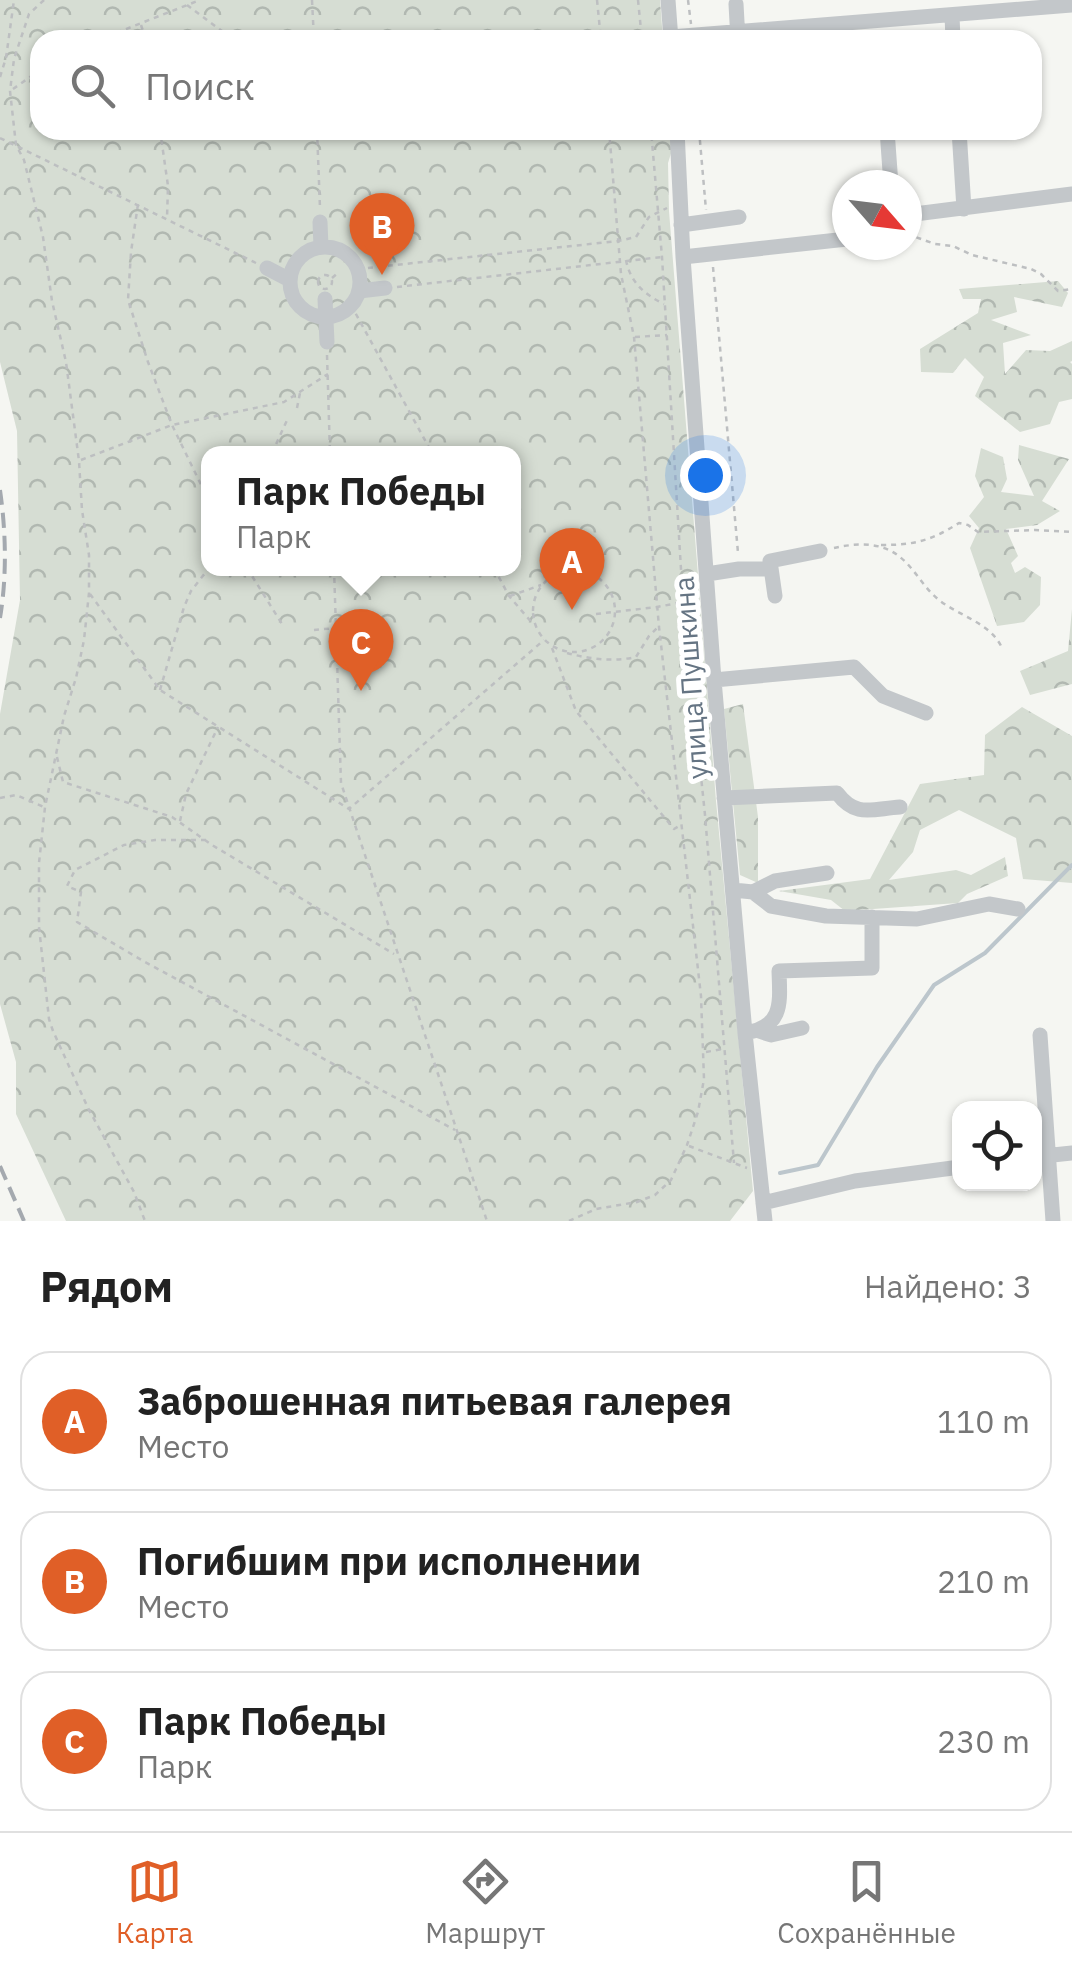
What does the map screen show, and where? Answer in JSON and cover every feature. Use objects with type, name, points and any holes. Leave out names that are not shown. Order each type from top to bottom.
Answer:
[{"type":"street","points":[[668,0],[670,30]]},
{"type":"street","points":[[926,0],[927,18]]},
{"type":"street","points":[[736,4],[738,30]]},
{"type":"street","points":[[794,30],[1022,5],[1072,4]]},
{"type":"street","points":[[952,15],[953,30]]},
{"type":"street","points":[[878,21],[879,30]]},
{"type":"street","name":"улица Пушкина","points":[[678,140],[714,680],[733,890],[752,1032],[764,1221]]},
{"type":"street","points":[[888,140],[890,170]]},
{"type":"street","points":[[960,140],[964,209]]},
{"type":"street","points":[[922,213],[1072,194]]},
{"type":"street","points":[[682,224],[739,217]]},
{"type":"street","points":[[320,222],[321,247]]},
{"type":"street","points":[[683,257],[832,240]]},
{"type":"street","points":[[356,265],[339,250],[321,247],[306,253],[292,273],[294,298],[316,316],[325,317],[340,314],[355,298],[385,288]]},
{"type":"street","points":[[335,275],[356,265]]},
{"type":"street","points":[[355,298],[356,265]]},
{"type":"street","points":[[267,268],[314,276]]},
{"type":"street","points":[[325,298],[327,342]]},
{"type":"street","points":[[775,596],[770,561],[820,551]]},
{"type":"street","points":[[706,574],[770,570]]},
{"type":"street","points":[[714,680],[854,667],[884,696],[926,713]]},
{"type":"street","points":[[724,798],[837,792],[846,805],[856,810],[900,807]]},
{"type":"street","points":[[753,892],[774,881],[827,873]]},
{"type":"street","points":[[733,890],[753,892],[772,906],[826,916],[917,920],[989,904],[1018,909]]},
{"type":"street","points":[[752,1032],[774,1020],[780,1009],[779,971],[872,968],[872,917]]},
{"type":"street","points":[[752,1032],[771,1035],[802,1028]]},
{"type":"street","points":[[1040,1035],[1041,1101]]},
{"type":"street","points":[[1053,1221],[1042,1156],[1072,1153]]},
{"type":"street","points":[[763,1201],[854,1180],[952,1168]]},
{"type":"path","points":[[0,77],[14,0]]},
{"type":"path","points":[[44,0],[30,14],[14,59],[10,91],[16,145],[24,160],[43,238],[66,362],[89,556],[89,593],[84,640],[46,808],[39,863],[39,927],[49,1020],[145,1221]]},
{"type":"path","points":[[124,30],[200,0]]},
{"type":"path","points":[[312,0],[314,30]]},
{"type":"path","points":[[598,0],[600,30]]},
{"type":"path","points":[[638,0],[641,30]]},
{"type":"path","points":[[688,0],[691,30]]},
{"type":"path","points":[[187,6],[220,30]]},
{"type":"path","points":[[140,24],[142,30]]},
{"type":"path","points":[[10,91],[30,77]]},
{"type":"path","points":[[0,138],[267,268]]},
{"type":"path","points":[[161,140],[168,186],[167,218]]},
{"type":"path","points":[[317,140],[320,222]]},
{"type":"path","points":[[569,1221],[596,1209],[616,1208],[655,1194],[671,1180],[687,1146],[704,1079],[701,996],[659,627],[634,337],[618,241],[610,140]]},
{"type":"path","points":[[652,140],[684,602],[706,814],[734,1163]]},
{"type":"path","points":[[701,140],[707,221]]},
{"type":"path","points":[[138,204],[128,300],[172,425],[201,485]]},
{"type":"path","points":[[356,265],[636,238],[649,218],[659,212]]},
{"type":"path","points":[[922,239],[1031,268],[1058,290],[1072,288]]},
{"type":"path","points":[[712,252],[739,570]]},
{"type":"path","points":[[385,288],[662,257]]},
{"type":"path","points":[[623,260],[633,281],[666,304]]},
{"type":"path","points":[[326,275],[335,275],[325,289],[314,276],[326,275]]},
{"type":"path","points":[[355,298],[428,446]]},
{"type":"path","points":[[634,337],[668,335]]},
{"type":"path","points":[[327,342],[330,446]]},
{"type":"path","points":[[79,460],[172,425],[284,402],[328,374]]},
{"type":"path","points":[[297,408],[301,391]]},
{"type":"path","points":[[276,446],[288,418]]},
{"type":"path","points":[[820,551],[852,544],[920,542],[959,523],[978,532],[1072,532]]},
{"type":"path","points":[[875,545],[907,561],[929,592],[993,633],[1002,648]]},
{"type":"path","points":[[509,596],[567,570],[582,571],[606,585],[615,612],[610,631],[598,646],[580,653],[560,651]]},
{"type":"path","points":[[160,690],[190,591],[202,576]]},
{"type":"path","points":[[251,576],[282,624]]},
{"type":"path","points":[[334,576],[341,782],[487,1221]]},
{"type":"path","points":[[498,576],[544,640],[560,651],[585,658],[636,657],[659,627]]},
{"type":"path","points":[[535,627],[532,612],[542,584]]},
{"type":"path","points":[[89,593],[160,690],[349,808]]},
{"type":"path","points":[[596,614],[684,602]]},
{"type":"path","points":[[314,630],[336,628]]},
{"type":"path","points":[[349,808],[544,640]]},
{"type":"path","points":[[551,646],[576,710],[674,829],[680,825]]},
{"type":"path","points":[[180,822],[186,794],[218,726]]},
{"type":"path","points":[[56,756],[63,782],[172,817],[398,956]]},
{"type":"path","points":[[0,798],[16,795],[46,808]]},
{"type":"path","points":[[206,840],[124,844],[75,870],[67,886],[81,892],[77,922],[457,1131]]},
{"type":"path","points":[[704,1052],[724,1048]]},
{"type":"path","points":[[687,1146],[760,1172]]},
{"type":"green space","points":[[0,0],[660,0],[662,30],[30,30],[30,140],[672,140],[668,163],[669,211],[716,801],[753,1191],[730,1221],[66,1221],[16,1114],[16,1062],[0,1004],[0,714],[20,600],[17,431],[0,362]]},
{"type":"green space","points":[[1058,281],[1068,293],[1062,307],[1014,297],[1017,312],[991,320],[1031,335],[1003,343],[1005,374],[1026,350],[1050,351],[1072,341],[1072,399],[1059,402],[1050,424],[1020,432],[975,396],[984,377],[965,358],[953,373],[921,372],[920,349],[978,313],[981,299],[963,299],[959,289]]},
{"type":"green space","points":[[1019,445],[1069,459],[1042,501],[1060,511],[1037,525],[1006,529],[1018,556],[1011,563],[1015,573],[1025,567],[1041,577],[1040,605],[1024,622],[997,626],[970,548],[979,528],[969,516],[984,497],[975,476],[981,448],[1003,457],[1007,479],[1001,492],[1034,496],[1018,460]]},
{"type":"green space","points":[[1072,609],[1072,684],[1030,695],[1020,671],[1068,651]]},
{"type":"green space","points":[[743,704],[758,817],[758,883],[740,875],[724,709]]},
{"type":"green space","points":[[1022,707],[1072,736],[1072,883],[1023,879],[1016,838],[959,810],[920,830],[913,852],[889,880],[956,870],[971,875],[1005,857],[1008,876],[967,894],[958,903],[845,911],[831,900],[779,891],[870,879],[920,784],[984,775],[985,735]]},
{"type":"waterway","points":[[780,1173],[818,1165],[877,1067],[934,985],[985,953],[1072,865]]},
{"type":"railway","points":[[0,490],[5,554],[0,618]]},
{"type":"railway","points":[[0,1166],[24,1221]]},
{"type":"place","name":"Погибшим при исполнении","points":[[382,275]]},
{"type":"place","name":"Заброшенная питьевая галерея","points":[[572,610]]},
{"type":"place","name":"Парк Победы","points":[[361,691]]}]
